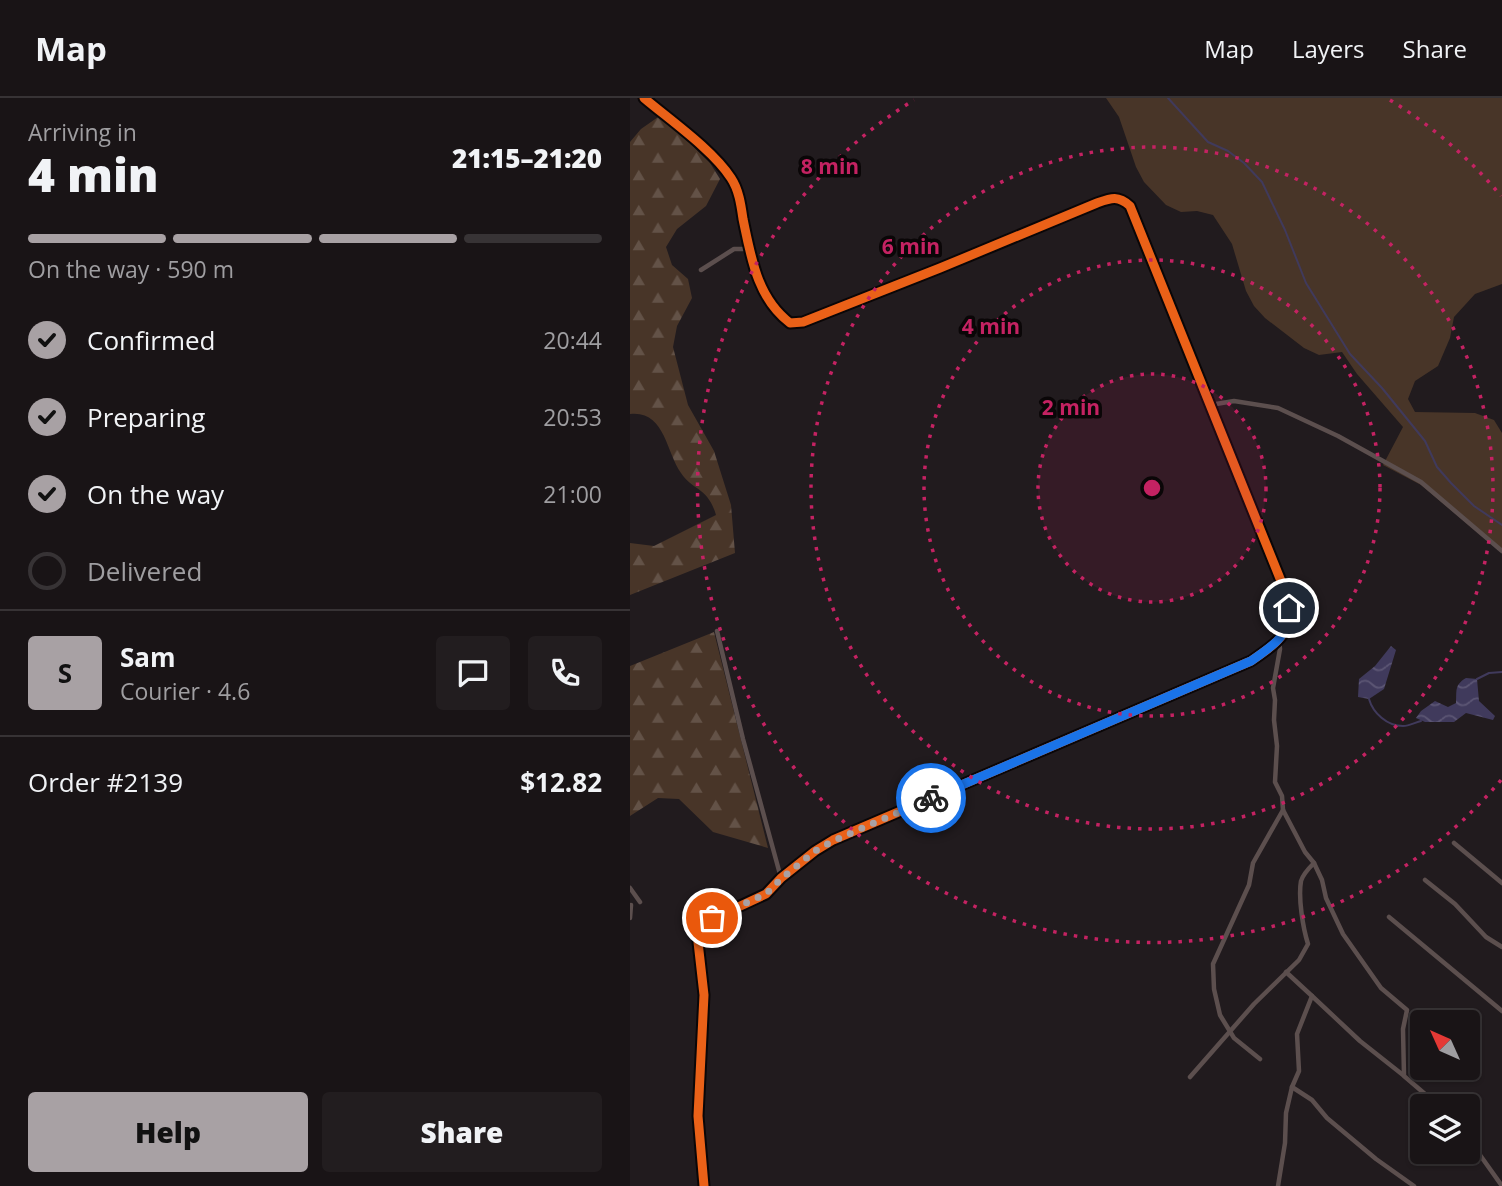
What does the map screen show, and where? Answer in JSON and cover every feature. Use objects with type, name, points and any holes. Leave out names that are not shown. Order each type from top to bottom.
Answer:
[{"type":"street","points":[[644,98],[716,160],[731,178],[739,196],[757,281],[778,314],[790,323],[803,322],[1097,203],[1118,198],[1130,206],[1283,586],[1289,608],[1286,630],[1251,661],[833,841],[815,851],[766,894],[704,923],[698,943],[704,995],[698,1116],[704,1186]]},
{"type":"street","points":[[701,270],[734,249],[749,249]]},
{"type":"street","points":[[1210,405],[1234,401],[1278,408],[1338,436],[1421,481],[1502,551]]},
{"type":"street","points":[[717,631],[782,878]]},
{"type":"street","points":[[1279,639],[1280,649],[1273,688],[1278,746],[1275,782],[1282,796],[1283,810],[1314,863],[1326,898],[1343,934],[1381,988],[1407,1010],[1403,1029],[1404,1076]]},
{"type":"street","points":[[1259,1059],[1234,1038],[1220,1015],[1214,989],[1213,964],[1249,885],[1253,863],[1283,810]]},
{"type":"street","points":[[1454,843],[1502,883]]},
{"type":"street","points":[[1190,1077],[1299,960],[1308,944],[1304,929],[1301,881],[1314,863]]},
{"type":"street","points":[[1425,880],[1455,904],[1486,937],[1502,947]]},
{"type":"street","points":[[630,888],[640,902]]},
{"type":"street","points":[[630,918],[631,905]]},
{"type":"street","points":[[1389,917],[1502,1011]]},
{"type":"street","points":[[1286,972],[1360,1041],[1425,1094]]},
{"type":"street","points":[[1278,1186],[1286,1112],[1299,1071],[1297,1034],[1312,996]]},
{"type":"street","points":[[1292,1087],[1312,1100],[1337,1126],[1414,1186]]},
{"type":"street","points":[[1480,1155],[1502,1186]]},
{"type":"green space","points":[[1106,98],[1502,98],[1502,284],[1475,294],[1454,317],[1450,338],[1438,366],[1415,381],[1408,399],[1415,412],[1475,413],[1494,420],[1502,433],[1502,553],[1421,485],[1383,465],[1403,427],[1357,374],[1342,352],[1319,355],[1304,348],[1265,318],[1254,306],[1246,291],[1232,244],[1213,215],[1197,211],[1181,212],[1166,205],[1144,182],[1119,117]]},
{"type":"green space","points":[[661,115],[710,163],[720,179],[706,206],[677,229],[666,247],[672,265],[688,279],[692,298],[677,326],[673,347],[688,405],[714,451],[731,505],[735,553],[630,595],[630,543],[654,546],[716,515],[705,494],[681,473],[658,425],[642,415],[630,414],[630,142],[641,129]]},
{"type":"green space","points":[[714,632],[768,848],[713,832],[679,799],[658,798],[630,816],[630,666]]},
{"type":"water","points":[[1391,646],[1396,650],[1384,689],[1369,699],[1358,697],[1359,679],[1375,666]]},
{"type":"water","points":[[1466,678],[1477,679],[1479,701],[1495,716],[1493,720],[1466,713],[1454,722],[1425,722],[1416,718],[1435,701],[1448,707],[1456,703],[1458,686]]},
{"type":"waterway","points":[[1168,98],[1208,142],[1228,151],[1262,182],[1306,283],[1350,354],[1425,441],[1437,467],[1451,483],[1474,506],[1502,525]]},
{"type":"waterway","points":[[1477,679],[1489,673],[1502,672]]},
{"type":"waterway","points":[[1369,699],[1377,714],[1392,724],[1405,726],[1421,721]]},
{"type":"cycle path","points":[[644,98],[702,146],[731,178],[739,198],[757,276],[770,302],[790,323],[803,322],[1097,203],[1114,198],[1130,206],[1283,586],[1288,613],[1288,622],[1280,638],[1251,661],[833,840],[781,878],[766,894],[704,923],[698,942],[704,995],[698,1116],[704,1186]]},
{"type":"way so far","points":[[712,918],[766,894],[815,851],[833,841],[931,798]]},
{"type":"route","points":[[931,798],[1251,661],[1271,647],[1286,630],[1289,608]]}]
